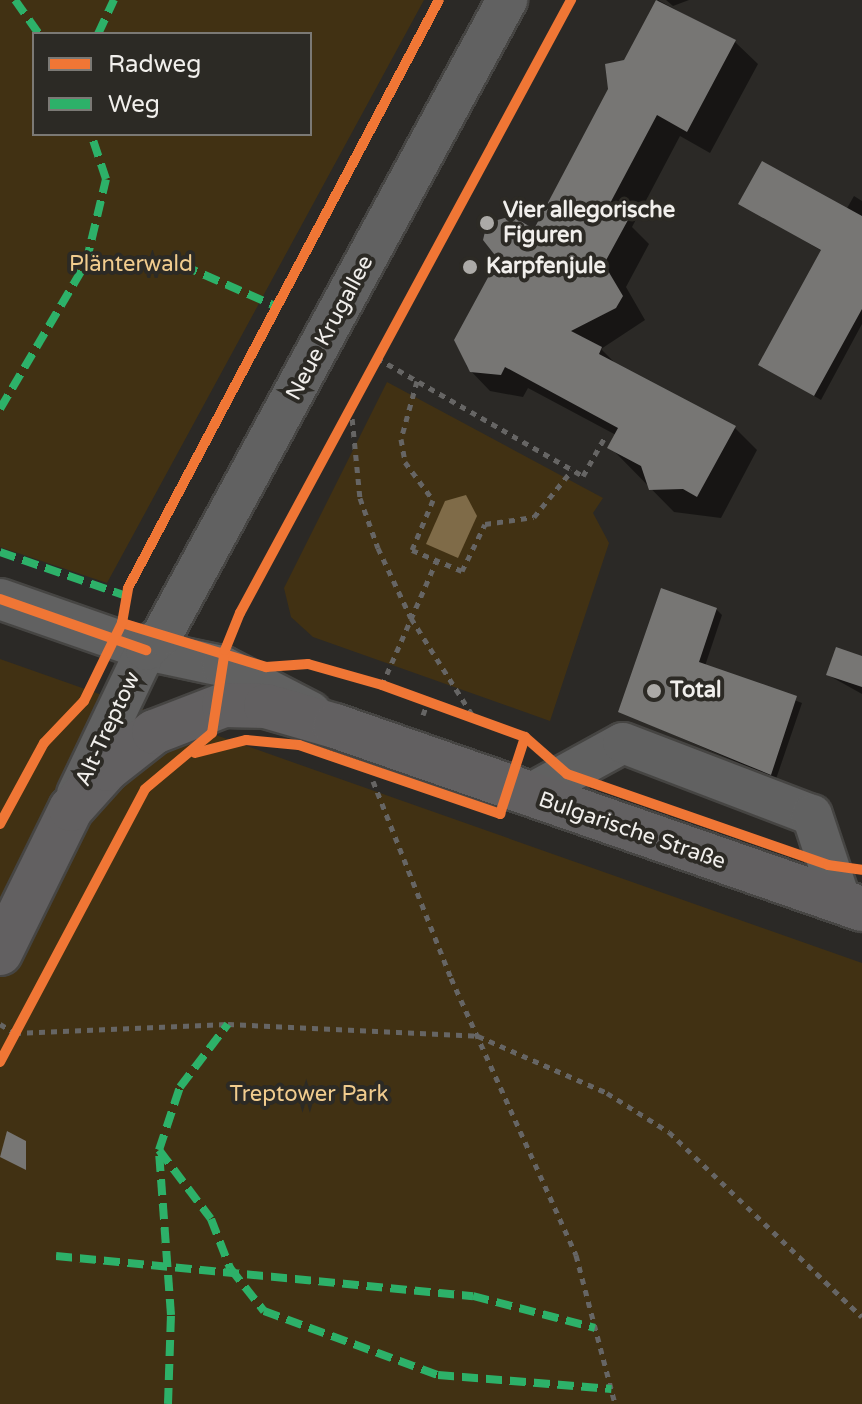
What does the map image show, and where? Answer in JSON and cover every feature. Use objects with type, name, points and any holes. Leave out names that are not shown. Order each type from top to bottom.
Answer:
[{"type":"main road","name":"Alt-Treptow","points":[[0,953],[71,809],[129,749],[194,713],[266,706],[335,726]]},
{"type":"main road","name":"Bulgarische Straße","points":[[335,726],[852,906]]},
{"type":"street","name":"Neue Krugallee","points":[[146,650],[162,635],[507,0]]},
{"type":"street","name":"Bulgarische Straße","points":[[0,599],[146,650],[222,666],[335,726]]},
{"type":"street","name":"Alt-Treptow","points":[[71,809],[146,650]]},
{"type":"street","points":[[528,795],[623,743],[812,815],[852,906]]},
{"type":"path","points":[[377,358],[583,476],[605,437]]},
{"type":"path","points":[[417,381],[401,439],[405,462],[433,500],[412,550],[462,571],[485,524],[534,517],[572,470]]},
{"type":"path","points":[[351,407],[360,498],[411,618],[473,716]]},
{"type":"path","points":[[382,685],[437,560]]},
{"type":"path","points":[[364,767],[390,776]]},
{"type":"path","points":[[376,771],[371,784],[478,1036],[576,1255],[615,1404]]},
{"type":"path","points":[[0,1024],[15,1033],[228,1024],[478,1036],[607,1093],[669,1132],[862,1317]]},
{"type":"green space","name":"Plänterwald","points":[[0,0],[424,0],[107,583],[0,547]]},
{"type":"green space","points":[[387,382],[603,498],[593,513],[609,543],[550,721],[313,637],[291,617],[284,588]]},
{"type":"green space","name":"Treptower Park","points":[[0,659],[862,963],[862,1404],[0,1404]]},
{"type":"shaded area","points":[[466,495],[477,516],[458,558],[426,544],[445,501]]},
{"type":"building","points":[[656,0],[736,40],[687,132],[657,115],[607,209],[628,220],[604,264],[623,296],[616,308],[571,331],[602,347],[599,354],[736,426],[697,497],[683,489],[649,490],[641,466],[607,448],[618,428],[505,367],[501,375],[470,372],[454,340],[498,259],[483,240],[487,223],[512,216],[534,229],[608,89],[605,64],[624,60]]},
{"type":"building","points":[[762,161],[862,216],[862,309],[814,396],[758,365],[821,250],[738,204]]},
{"type":"building","points":[[661,588],[717,608],[699,662],[797,696],[771,775],[618,712]]},
{"type":"building","points":[[836,647],[862,656],[862,687],[826,675]]},
{"type":"building","points":[[7,1131],[26,1141],[26,1170],[0,1157]]},
{"type":"marked path","points":[[15,0],[38,32]]},
{"type":"marked path","points":[[99,32],[114,0]]},
{"type":"marked path","points":[[0,409],[86,263],[106,179],[92,136]]},
{"type":"marked path","points":[[86,263],[182,265],[273,305]]},
{"type":"marked path","points":[[0,552],[126,596]]},
{"type":"marked path","points":[[168,1404],[171,1315],[159,1150],[180,1087],[228,1024]]},
{"type":"marked path","points":[[159,1150],[211,1219],[230,1268],[264,1311],[438,1375],[611,1389]]},
{"type":"marked path","points":[[56,1256],[473,1296],[595,1328]]},
{"type":"cycle path","points":[[0,824],[44,743],[84,701],[122,623],[128,588],[439,0]]},
{"type":"cycle path","points":[[0,1062],[145,789],[212,733],[225,650],[240,613],[571,0]]},
{"type":"cycle path","points":[[0,599],[146,650]]},
{"type":"cycle path","points":[[122,623],[266,667],[308,664],[382,685],[525,737],[567,774],[828,865],[862,870]]},
{"type":"cycle path","points":[[195,753],[246,740],[299,745],[500,814],[525,737]]},
{"type":"place","name":"Vier allegorische Figuren","points":[[487,223]]},
{"type":"place","name":"Karpfenjule","points":[[470,267]]},
{"type":"place","name":"Total","points":[[654,691]]}]
